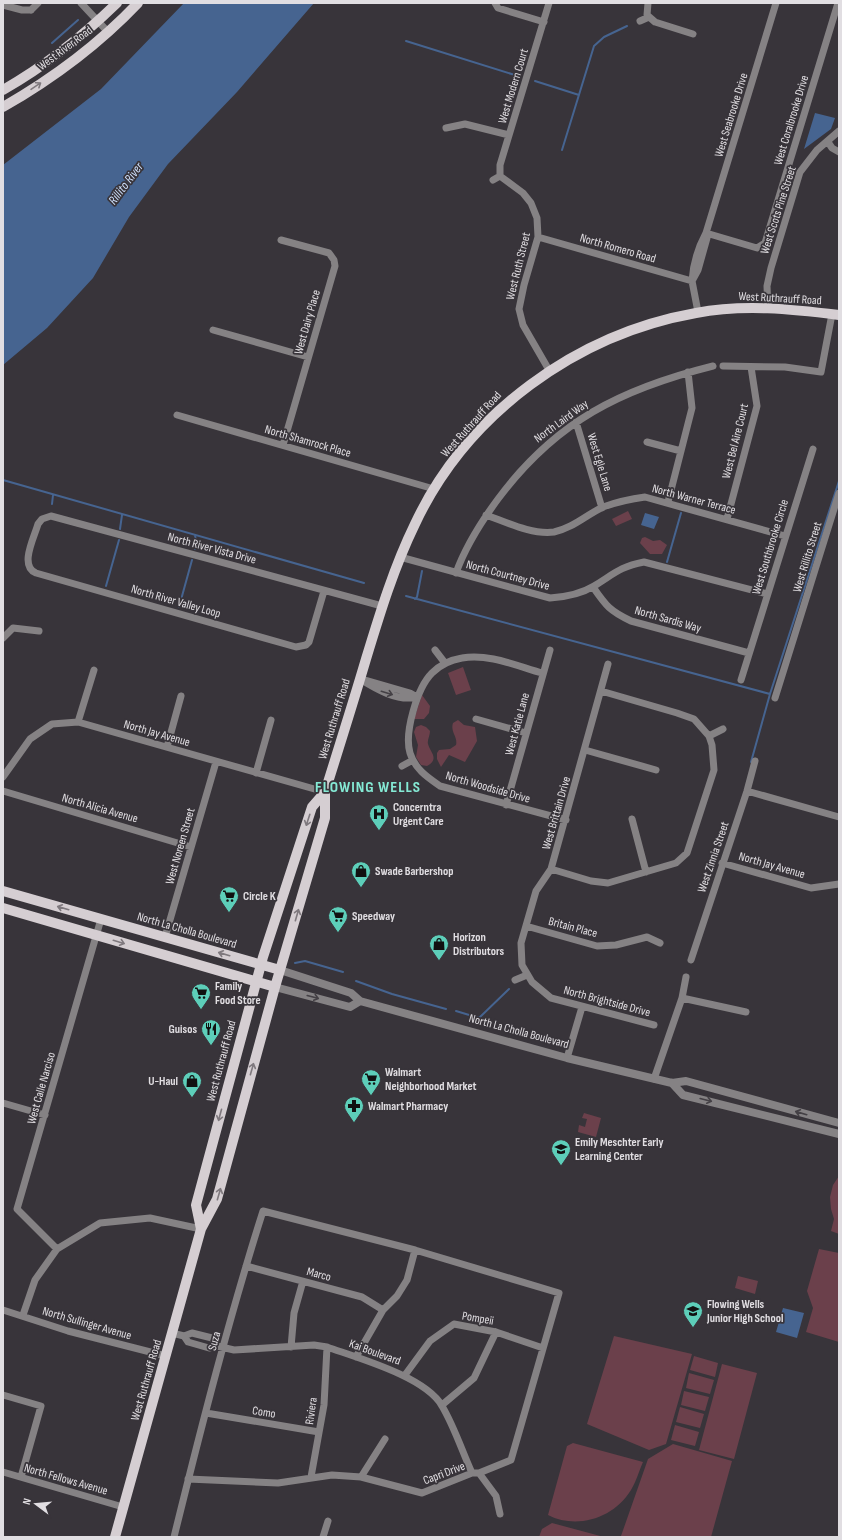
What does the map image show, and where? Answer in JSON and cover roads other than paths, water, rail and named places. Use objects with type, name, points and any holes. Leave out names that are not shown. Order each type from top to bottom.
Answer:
[{"type":"main road","name":"West River Road","points":[[3,90],[47,62],[98,21],[117,3]]},
{"type":"main road","name":"West River Road","points":[[3,107],[63,68],[108,32],[138,3]]},
{"type":"main road","name":"West Ruthrauff Road","points":[[115,1537],[202,1229],[218,1199],[275,987],[325,818],[325,792],[382,606],[400,557],[415,523],[434,489],[459,455],[507,402],[549,370],[598,344],[647,324],[698,312],[746,308],[835,314]]},
{"type":"main road","name":"West Ruthrauff Road","points":[[202,1229],[196,1205],[256,982],[312,807],[325,792]]},
{"type":"main road","name":"North La Cholla Boulevard","points":[[3,891],[280,970]]},
{"type":"main road","name":"North La Cholla Boulevard","points":[[3,908],[275,987]]},
{"type":"street","points":[[3,5],[32,12],[38,3]]},
{"type":"street","points":[[81,3],[108,32]]},
{"type":"street","points":[[495,3],[498,8],[544,22]]},
{"type":"street","name":"West Modern Court","points":[[500,176],[500,165],[549,3]]},
{"type":"street","points":[[648,3],[648,16],[658,24],[693,34]]},
{"type":"street","name":"West Seabrooke Drive","points":[[706,233],[776,3]]},
{"type":"street","name":"West Coralbrooke Drive","points":[[706,233],[756,248],[764,243],[838,3]]},
{"type":"street","points":[[640,22],[648,16]]},
{"type":"street","points":[[446,128],[465,124],[509,135]]},
{"type":"street","name":"West Scots Pine Street","points":[[768,309],[767,286],[771,268],[800,172],[817,150],[839,131]]},
{"type":"street","points":[[828,142],[832,148],[839,152]]},
{"type":"street","points":[[493,180],[500,176]]},
{"type":"street","name":"West Ruth Street","points":[[500,176],[515,186],[532,203],[537,218],[538,237],[524,285],[519,309],[523,325],[549,370]]},
{"type":"street","points":[[698,312],[692,281],[698,270],[707,238],[706,233]]},
{"type":"street","name":"North Romero Road","points":[[538,237],[692,281]]},
{"type":"street","name":"West Dairy Place","points":[[281,240],[329,253],[334,260],[334,269],[283,445]]},
{"type":"street","points":[[723,366],[785,368],[821,372],[835,314]]},
{"type":"street","points":[[213,330],[308,357]]},
{"type":"street","name":"North Laird Way","points":[[456,573],[461,559],[475,532],[508,486],[538,452],[564,429],[603,405],[639,388],[688,372],[713,366]]},
{"type":"street","name":"West Bel Aire Court","points":[[727,519],[757,406],[751,367]]},
{"type":"street","points":[[668,502],[692,408],[688,372]]},
{"type":"street","name":"North Shamrock Place","points":[[177,415],[434,489]]},
{"type":"street","name":"West Egle Lane","points":[[576,422],[602,508]]},
{"type":"street","points":[[647,442],[681,451]]},
{"type":"street","name":"West Southbrooke Circle","points":[[741,680],[813,449]]},
{"type":"street","name":"West Rillito Street","points":[[775,698],[839,493]]},
{"type":"street","name":"North Warner Terrace","points":[[486,516],[536,532],[554,532],[575,525],[602,508],[628,499],[645,497],[668,502],[786,536]]},
{"type":"street","name":"North River Vista Drive","points":[[38,524],[43,515],[56,517],[382,606]]},
{"type":"street","name":"North River Valley Loop","points":[[38,524],[28,559],[28,570],[36,574],[296,647],[304,648],[310,638],[324,591]]},
{"type":"street","name":"North Courtney Drive","points":[[400,557],[550,598],[569,596],[593,587],[612,572],[631,564],[644,562],[767,594]]},
{"type":"street","name":"North Sardis Way","points":[[593,587],[605,604],[615,614],[631,621],[749,653]]},
{"type":"street","points":[[3,638],[13,628],[39,631]]},
{"type":"street","points":[[435,650],[445,663],[461,658],[480,656],[542,673]]},
{"type":"street","name":"West Katie Lane","points":[[506,805],[542,673],[550,650]]},
{"type":"street","name":"North Woodside Drive","points":[[445,663],[431,674],[417,697],[408,733],[410,752],[413,760],[423,775],[440,786],[566,820]]},
{"type":"street","name":"West Brittain Drive","points":[[522,965],[521,943],[536,891],[551,868],[566,820],[608,664]]},
{"type":"street","points":[[78,722],[94,670]]},
{"type":"street","points":[[360,679],[378,690],[409,699],[417,697]]},
{"type":"street","points":[[551,868],[591,881],[608,883],[676,864],[688,853],[714,770],[712,745],[709,736],[694,719],[601,691]]},
{"type":"street","points":[[167,747],[181,696]]},
{"type":"street","points":[[476,719],[526,733]]},
{"type":"street","points":[[256,773],[271,720]]},
{"type":"street","name":"North Jay Avenue","points":[[3,777],[30,739],[52,724],[78,722],[325,792]]},
{"type":"street","points":[[709,736],[723,729]]},
{"type":"street","points":[[585,750],[656,770]]},
{"type":"street","points":[[402,766],[413,760]]},
{"type":"street","name":"West Zinnia Street","points":[[691,960],[747,791],[755,761]]},
{"type":"street","name":"West Noreen Street","points":[[165,937],[216,762]]},
{"type":"street","name":"North Alicia Avenue","points":[[3,791],[191,846]]},
{"type":"street","points":[[747,791],[839,817]]},
{"type":"street","points":[[632,819],[646,872]]},
{"type":"street","name":"North Jay Avenue","points":[[722,863],[811,888],[839,884]]},
{"type":"street","name":"West Calle Narciso","points":[[57,1249],[17,1209],[101,919]]},
{"type":"street","name":"Britain Place","points":[[526,926],[597,946],[616,945],[647,937],[660,942]]},
{"type":"street","name":"North Brightside Drive","points":[[522,965],[532,982],[551,998],[654,1025]]},
{"type":"street","name":"North La Cholla Boulevard","points":[[280,970],[351,993],[360,1001],[567,1058],[672,1083],[686,1081],[839,1123]]},
{"type":"street","points":[[515,980],[528,975]]},
{"type":"street","points":[[654,1079],[682,998],[686,977]]},
{"type":"street","name":"North La Cholla Boulevard","points":[[275,987],[350,1007],[360,1001]]},
{"type":"street","points":[[682,998],[746,1012]]},
{"type":"street","points":[[567,1058],[582,1007]]},
{"type":"street","name":"North La Cholla Boulevard","points":[[672,1083],[683,1094],[839,1134]]},
{"type":"street","points":[[3,1103],[45,1115]]},
{"type":"street","name":"Suza","points":[[174,1537],[206,1413],[220,1346],[263,1211],[415,1250]]},
{"type":"street","points":[[23,1315],[35,1280],[57,1249],[100,1223],[150,1218],[202,1229]]},
{"type":"street","points":[[356,1357],[383,1310],[396,1296],[407,1280],[415,1250]]},
{"type":"street","name":"Capri Drive","points":[[188,1479],[278,1482],[332,1475],[360,1477],[422,1493],[511,1460],[559,1293],[415,1250]]},
{"type":"street","name":"Marco","points":[[246,1266],[362,1297],[383,1310]]},
{"type":"street","points":[[291,1347],[294,1313],[302,1281]]},
{"type":"street","name":"North Sullinger Avenue","points":[[3,1310],[68,1330],[166,1356]]},
{"type":"street","name":"Pompeii","points":[[405,1375],[430,1341],[454,1324],[496,1332],[543,1348]]},
{"type":"street","points":[[442,1405],[474,1378],[496,1332]]},
{"type":"street","name":"Kai Boulevard","points":[[172,1333],[184,1336],[192,1333],[212,1338],[220,1346],[234,1350],[314,1345],[327,1346],[405,1375],[432,1394],[442,1405],[476,1473],[496,1496],[500,1514]]},
{"type":"street","name":"Riviera","points":[[311,1477],[324,1405],[327,1346]]},
{"type":"street","points":[[3,1395],[41,1406],[21,1477]]},
{"type":"street","name":"Como","points":[[206,1413],[319,1432]]},
{"type":"street","points":[[360,1477],[385,1439]]},
{"type":"street","name":"North Fellows Avenue","points":[[3,1472],[123,1506]]},
{"type":"street","points":[[323,1537],[328,1521]]},
{"type":"water","name":"Rillito River","points":[[184,3],[314,3],[237,92],[168,164],[129,217],[93,278],[47,328],[3,365],[3,165],[101,89]]},
{"type":"water","points":[[815,113],[835,118],[831,129],[804,149]]},
{"type":"water","points":[[645,513],[659,517],[654,529],[641,525]]},
{"type":"water","points":[[783,1308],[804,1313],[797,1338],[776,1332]]},
{"type":"waterway","points":[[52,43],[78,20]]},
{"type":"waterway","points":[[562,150],[594,46],[604,37],[627,26]]},
{"type":"waterway","points":[[406,41],[518,76]]},
{"type":"waterway","points":[[535,81],[579,95]]},
{"type":"waterway","points":[[3,480],[364,583]]},
{"type":"waterway","points":[[751,762],[770,694],[839,481]]},
{"type":"waterway","points":[[52,504],[53,495]]},
{"type":"waterway","points":[[667,562],[681,513]]},
{"type":"waterway","points":[[120,529],[122,515]]},
{"type":"waterway","points":[[195,535],[195,549]]},
{"type":"waterway","points":[[106,586],[119,540]]},
{"type":"waterway","points":[[179,607],[192,560]]},
{"type":"waterway","points":[[415,599],[417,597],[422,571]]},
{"type":"waterway","points":[[406,596],[770,694]]},
{"type":"waterway","points":[[295,963],[305,961],[343,972]]},
{"type":"waterway","points":[[356,981],[392,994],[446,1009]]},
{"type":"waterway","points":[[456,1011],[479,1018],[509,989]]},
{"type":"place","name":"Concerntra Urgent Care","points":[[379,831]]},
{"type":"place","name":"Swade Barbershop","points":[[361,888]]},
{"type":"place","name":"Circle K","points":[[229,913]]},
{"type":"place","name":"Speedway","points":[[338,933]]},
{"type":"place","name":"Horizon Distributors","points":[[439,961]]},
{"type":"place","name":"Family Food Store","points":[[201,1010]]},
{"type":"place","name":"Guisos","points":[[211,1046]]},
{"type":"place","name":"Walmart Neighborhood Market","points":[[371,1096]]},
{"type":"place","name":"U-Haul","points":[[192,1098]]},
{"type":"place","name":"Walmart Pharmacy","points":[[354,1123]]},
{"type":"place","name":"Emily Meschter Early Learning Center","points":[[561,1166]]},
{"type":"place","name":"Flowing Wells Junior High School","points":[[693,1328]]},
{"type":"district","name":"FLOWING WELLS","points":[[368,786]]}]
